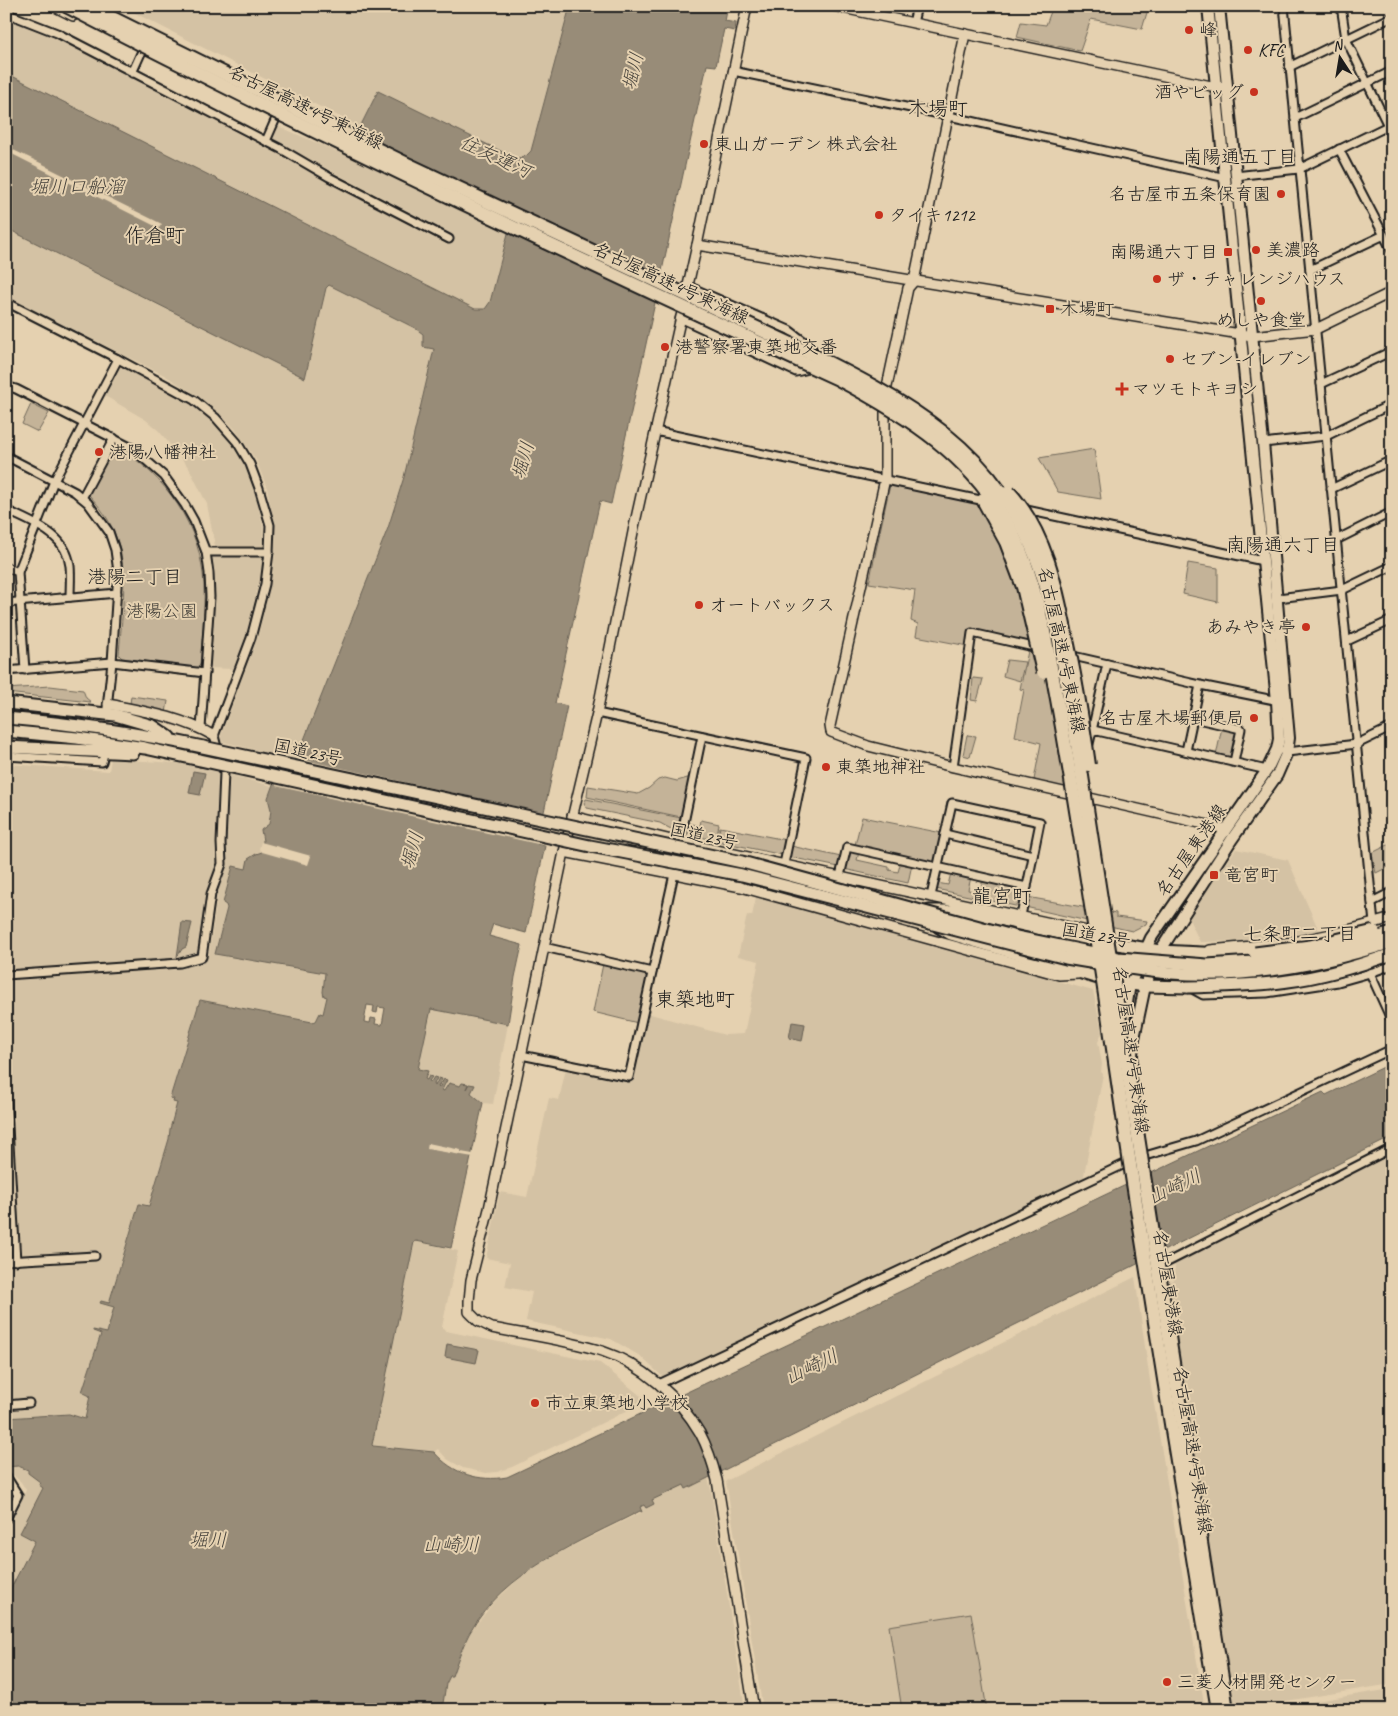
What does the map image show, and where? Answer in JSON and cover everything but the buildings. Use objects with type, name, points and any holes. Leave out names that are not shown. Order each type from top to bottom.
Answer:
[{"type":"highway","name":"名古屋高速4号東海線","points":[[66,6],[401,174],[602,271],[836,378],[903,416],[932,436],[960,461],[983,487],[1001,513],[1022,553],[1033,585],[1069,765],[1216,1710]]},
{"type":"highway","name":"名古屋高速4号東海線","points":[[88,6],[407,164],[791,344],[853,375],[909,407],[953,440],[986,473],[1008,501],[1027,537],[1044,578],[1052,611],[1095,856],[1227,1710]]},
{"type":"highway","points":[[1069,765],[1060,753],[1034,628],[1015,564],[993,516],[960,462],[936,433],[1001,483],[1021,505],[1037,534],[1059,598],[1083,727],[1100,841],[1095,856]]},
{"type":"highway","points":[[6,703],[115,715],[153,726],[177,742]]},
{"type":"highway","name":"国道23号","points":[[6,718],[61,722],[203,747],[742,862],[1016,937],[1118,958],[1178,964],[1240,963],[1295,957],[1349,946],[1392,932]]},
{"type":"highway","name":"国道23号","points":[[6,731],[77,738],[145,748],[590,846],[742,875],[1066,958],[1117,967],[1173,973],[1242,973],[1304,965],[1354,954],[1392,942]]},
{"type":"highway","points":[[6,747],[170,754]]},
{"type":"highway","points":[[924,911],[963,912],[1101,942],[1160,951],[1255,953],[1310,946],[1392,925]]},
{"type":"highway","points":[[934,923],[951,934],[1084,974],[1105,980],[1145,986],[1257,985],[1290,981],[1355,967],[1392,954]]},
{"type":"main road","name":"名古屋東港線","points":[[1208,6],[1221,87],[1230,177],[1241,334],[1263,561],[1282,701],[1289,738],[1282,751],[1151,938],[1130,984],[1120,1046],[1124,1097],[1153,1265],[1223,1710]]},
{"type":"main road","name":"名古屋東港線","points":[[1219,6],[1221,87]]},
{"type":"main road","name":"名古屋東港線","points":[[1230,177],[1252,336],[1263,443],[1278,598],[1282,701]]},
{"type":"main road","name":"名古屋東港線","points":[[1136,1162],[1129,1093],[1133,1043],[1145,986],[1160,951],[1232,839],[1277,775],[1282,751]]},
{"type":"main road","name":"名古屋東港線","points":[[1153,1265],[1216,1710]]},
{"type":"street","points":[[53,6],[142,52],[277,116],[424,180]]},
{"type":"street","points":[[747,6],[697,245],[655,431],[597,713],[564,852],[490,1209],[471,1280],[468,1301],[469,1312],[478,1322],[492,1328],[603,1351],[629,1363],[659,1384],[685,1412],[700,1434],[717,1480],[754,1710]]},
{"type":"street","points":[[833,6],[1221,87]]},
{"type":"street","points":[[913,23],[917,6]]},
{"type":"street","points":[[1284,6],[1374,924]]},
{"type":"street","points":[[1341,6],[1346,39],[1390,125],[1392,134]]},
{"type":"street","points":[[6,13],[57,34],[266,141],[329,177],[449,239]]},
{"type":"street","points":[[1289,66],[1392,17]]},
{"type":"street","points":[[966,34],[914,281],[908,288],[885,399],[885,480],[830,726],[831,732],[868,746],[953,767],[1226,829]]},
{"type":"street","points":[[132,73],[142,52]]},
{"type":"street","points":[[733,71],[1230,177],[1299,169],[1390,125]]},
{"type":"street","points":[[1295,118],[1392,71]]},
{"type":"street","points":[[266,141],[277,116]]},
{"type":"street","points":[[1339,149],[1392,251]]},
{"type":"street","points":[[1310,270],[1384,236]]},
{"type":"street","points":[[697,245],[1252,336],[1316,329],[1392,292]]},
{"type":"street","points":[[680,318],[796,372],[805,370],[813,361],[814,351],[789,330],[688,286]]},
{"type":"street","points":[[6,302],[194,400],[216,418],[237,442],[250,464],[260,488],[270,525],[265,584],[251,638],[214,736],[224,773],[222,864],[211,894],[202,957],[180,963],[6,975]]},
{"type":"street","points":[[765,340],[799,353],[885,399]]},
{"type":"street","points":[[1321,384],[1392,351]]},
{"type":"street","points":[[25,670],[18,572],[54,481],[118,359]]},
{"type":"street","points":[[6,386],[16,389],[114,438],[143,456],[169,483],[189,513],[206,552],[209,574],[210,596],[201,729]]},
{"type":"street","points":[[1263,443],[1326,436],[1392,404]]},
{"type":"street","points":[[655,431],[1263,561]]},
{"type":"street","points":[[82,498],[114,438]]},
{"type":"street","points":[[6,456],[82,498],[110,532],[118,572],[108,706],[146,711],[201,729],[214,736]]},
{"type":"street","points":[[1331,489],[1392,460]]},
{"type":"street","points":[[6,510],[51,533],[64,547],[70,568],[70,597]]},
{"type":"street","points":[[1336,540],[1392,512]]},
{"type":"street","points":[[206,552],[269,552]]},
{"type":"street","points":[[6,566],[18,572]]},
{"type":"street","points":[[1278,598],[1342,590],[1392,566]]},
{"type":"street","points":[[6,603],[117,593]]},
{"type":"street","points":[[1347,641],[1392,620]]},
{"type":"street","points":[[953,767],[972,633],[1200,685],[1282,701]]},
{"type":"street","points":[[6,671],[112,662],[205,673]]},
{"type":"street","points":[[1077,794],[1107,664]]},
{"type":"street","points":[[1186,752],[1200,685]]},
{"type":"street","points":[[597,713],[806,758],[784,864]]},
{"type":"street","points":[[1193,718],[1241,729],[1234,762]]},
{"type":"street","points":[[1282,751],[1357,744],[1392,727]]},
{"type":"street","points":[[1093,730],[1267,770]]},
{"type":"street","points":[[521,1055],[629,1078],[678,841],[702,736]]},
{"type":"street","points":[[6,756],[102,762],[103,758]]},
{"type":"street","points":[[931,896],[952,803],[1040,822],[1021,916]]},
{"type":"street","points":[[572,816],[1083,930],[1101,942]]},
{"type":"street","points":[[945,834],[1033,855]]},
{"type":"street","points":[[840,876],[847,847],[1027,887]]},
{"type":"street","points":[[564,852],[741,887],[1059,976],[1084,974]]},
{"type":"street","points":[[1372,902],[1392,892]]},
{"type":"street","points":[[1200,952],[1222,948],[1293,942],[1374,924],[1392,918]]},
{"type":"street","points":[[1361,927],[1370,973],[1390,1016],[1392,1016]]},
{"type":"street","points":[[544,947],[652,972]]},
{"type":"street","points":[[1188,987],[1203,995],[1267,994],[1338,982],[1392,965]]},
{"type":"street","points":[[659,1384],[1136,1162],[1196,1141],[1392,1049]]},
{"type":"street","points":[[6,1094],[9,1190],[16,1261]]},
{"type":"street","points":[[1153,1265],[1392,1148]]},
{"type":"street","points":[[6,1261],[95,1256]]},
{"type":"street","points":[[6,1404],[29,1403]]},
{"type":"street","points":[[6,1476],[18,1495],[6,1519]]},
{"type":"shaded area","points":[[121,6],[570,6],[531,151],[526,156],[517,159],[378,92],[360,127]]},
{"type":"shaded area","points":[[6,19],[54,38],[276,153],[447,245],[452,234],[272,138],[278,126],[510,227],[488,307],[482,310],[475,309],[6,73]]},
{"type":"shaded area","points":[[6,228],[305,378],[328,285],[422,332],[424,339],[434,349],[404,477],[388,528],[296,760],[219,741],[258,636],[272,577],[275,553],[274,525],[267,488],[256,460],[236,430],[200,397],[164,375],[6,296]]},
{"type":"shaded area","points":[[123,367],[168,390],[194,406],[226,436],[246,468],[255,489],[263,526],[264,546],[215,546],[207,504],[189,468],[159,431],[146,420],[105,396],[119,368]]},
{"type":"shaded area","points":[[261,557],[263,560],[261,573],[247,633],[233,669],[209,668],[213,591],[210,561],[212,558]]},
{"type":"shaded area","points":[[111,759],[176,763],[219,772],[215,842],[216,863],[208,888],[198,951],[176,960],[6,969],[6,764],[109,771]]},
{"type":"shaded area","points":[[230,775],[272,786],[268,798],[271,810],[269,824],[265,826],[261,837],[263,841],[262,852],[251,858],[246,869],[233,866],[223,903],[227,908],[215,954],[325,973],[323,992],[327,996],[323,1014],[312,1022],[200,1000],[170,1098],[174,1099],[177,1103],[169,1139],[149,1206],[139,1204],[109,1304],[101,1302],[115,1307],[107,1333],[93,1330],[101,1334],[83,1392],[90,1396],[85,1419],[69,1414],[6,1418],[6,1409],[30,1407],[29,1398],[6,1399],[6,1266],[97,1261],[96,1251],[18,1255],[6,1056],[6,980],[178,969],[200,963],[209,953],[218,890],[227,865],[225,843]]},
{"type":"shaded area","points":[[1236,849],[1288,860],[1319,931],[1281,938],[1200,942],[1188,917]]},
{"type":"shaded area","points":[[756,897],[1093,991],[1102,1032],[1098,1042],[1102,1064],[1101,1072],[1103,1074],[1083,1180],[664,1378],[640,1356],[611,1339],[526,1321],[532,1292],[505,1287],[510,1263],[486,1258],[500,1192],[527,1197],[549,1098],[559,1100],[566,1068],[632,1082],[647,1013],[725,1035],[744,1034],[759,961],[738,956],[747,915],[752,916]]},
{"type":"shaded area","points":[[431,1008],[508,1024],[493,1104],[483,1103],[471,1093],[468,1086],[466,1089],[461,1084],[460,1086],[448,1086],[444,1092],[442,1090],[446,1085],[443,1084],[439,1088],[438,1082],[435,1086],[433,1080],[431,1083],[425,1079],[427,1076],[418,1069]]},
{"type":"shaded area","points":[[1392,1150],[1392,1684],[1235,1709],[1167,1282],[1173,1280],[1174,1260]]},
{"type":"shaded area","name":"市立東築地小学校","points":[[414,1242],[458,1251],[442,1327],[446,1331],[600,1363],[647,1401],[512,1467],[497,1472],[486,1473],[463,1468],[447,1459],[438,1449],[434,1452],[373,1446],[371,1443]]},
{"type":"shaded area","points":[[1135,1277],[1149,1374],[1205,1710],[763,1710],[726,1481]]},
{"type":"shaded area","points":[[18,1466],[28,1471],[41,1482],[43,1488],[20,1533],[35,1541],[6,1598],[6,1531],[26,1490],[21,1482],[12,1474],[6,1474],[6,1467]]},
{"type":"shaded area","points":[[708,1478],[745,1710],[442,1710],[446,1684],[469,1634],[494,1602],[525,1573],[542,1561],[642,1512],[640,1507],[653,1503],[652,1500],[684,1484],[687,1489]]},
{"type":"shaded area","points":[[1392,1689],[1392,1710],[1260,1710]]},
{"type":"green space","points":[[1053,6],[1149,6],[1142,29],[1091,19],[1080,51],[1017,37],[1021,22],[1046,25]]},
{"type":"green space","points":[[31,404],[49,413],[38,432],[22,424]]},
{"type":"green space","name":"港陽公園","points":[[116,446],[134,458],[165,488],[178,505],[196,543],[204,585],[200,665],[197,668],[122,658],[119,655],[124,590],[120,551],[114,532],[104,513],[89,495],[88,491],[113,447]]},
{"type":"green space","points":[[1094,449],[1101,499],[1058,492],[1039,458]]},
{"type":"green space","points":[[892,483],[982,503],[1005,548],[1032,647],[972,631],[968,646],[916,636],[918,624],[911,621],[915,590],[869,583],[890,485]]},
{"type":"green space","points":[[1188,563],[1218,568],[1218,602],[1183,594]]},
{"type":"green space","points":[[1028,651],[1071,661],[1071,790],[1034,780],[1041,743],[1015,736],[1024,690],[1020,689]]},
{"type":"green space","points":[[1007,660],[1025,662],[1020,681],[1003,676]]},
{"type":"green space","points":[[973,678],[983,679],[977,701],[971,700]]},
{"type":"green space","points":[[50,686],[83,690],[86,698],[91,702],[6,693],[6,689]]},
{"type":"green space","points":[[131,696],[168,701],[166,713],[130,704]]},
{"type":"green space","points":[[1222,727],[1240,729],[1234,760],[1216,756]]},
{"type":"green space","points":[[967,735],[976,736],[970,757],[963,755]]},
{"type":"green space","points":[[691,777],[681,817],[587,797],[588,786],[638,794],[658,780],[665,778],[677,781]]},
{"type":"green space","points":[[586,799],[681,818],[678,831],[660,823],[587,808],[584,803]]},
{"type":"green space","points":[[862,817],[942,833],[936,864],[855,845]]},
{"type":"green space","points":[[701,820],[719,824],[716,840],[694,836],[686,832],[688,823],[700,826]]},
{"type":"green space","points":[[720,827],[786,840],[783,855],[717,841]]},
{"type":"green space","points":[[1392,843],[1392,865],[1376,873],[1372,853]]},
{"type":"green space","points":[[791,846],[841,857],[839,867],[789,857]]},
{"type":"green space","points":[[851,850],[859,852],[857,860],[889,867],[889,870],[898,872],[901,861],[912,864],[908,883],[844,869],[848,852]]},
{"type":"green space","points":[[951,873],[971,877],[968,890],[980,892],[983,879],[1022,888],[1020,907],[936,889],[937,883],[948,885]]},
{"type":"green space","points":[[1027,897],[1116,913],[1116,917],[1147,921],[1146,924],[1132,931],[1025,907]]},
{"type":"green space","points":[[603,964],[649,974],[638,1023],[593,1012]]},
{"type":"green space","points":[[971,1613],[987,1710],[902,1710],[889,1626]]},
{"type":"water","name":"堀川","points":[[570,6],[728,6],[725,21],[736,23],[735,31],[724,29],[716,66],[707,65],[611,504],[600,501],[555,703],[567,706],[537,844],[545,846],[526,933],[493,924],[489,936],[522,945],[508,1024],[431,1009],[418,1069],[428,1071],[425,1079],[427,1080],[429,1076],[432,1077],[429,1081],[431,1082],[434,1077],[437,1078],[435,1086],[439,1078],[442,1079],[439,1088],[444,1079],[447,1080],[442,1090],[444,1091],[449,1083],[460,1086],[462,1083],[468,1084],[466,1089],[469,1084],[475,1085],[471,1093],[483,1103],[451,1248],[414,1242],[372,1445],[434,1452],[449,1466],[467,1475],[486,1478],[507,1477],[1323,1092],[1326,1095],[1392,1063],[1392,1137],[686,1489],[684,1485],[652,1500],[654,1504],[646,1508],[644,1505],[640,1507],[642,1512],[640,1511],[545,1560],[502,1592],[484,1612],[469,1634],[452,1676],[450,1676],[446,1684],[442,1710],[6,1710],[6,1598],[35,1541],[20,1533],[43,1488],[39,1485],[40,1482],[28,1473],[28,1470],[18,1466],[6,1467],[6,1418],[69,1414],[85,1419],[90,1396],[82,1392],[101,1334],[93,1330],[107,1333],[114,1307],[100,1303],[101,1301],[109,1303],[139,1204],[149,1206],[169,1139],[177,1103],[173,1102],[174,1099],[170,1098],[200,1000],[312,1022],[316,1021],[320,1013],[323,1014],[327,997],[324,996],[323,992],[325,973],[215,954],[227,908],[223,903],[233,866],[246,869],[248,859],[262,852],[261,830],[269,824],[271,810],[268,798],[283,757],[296,760],[388,528],[404,477],[434,349],[423,347],[423,334],[415,328],[329,285],[326,288],[305,378],[6,228],[6,73],[475,309],[485,309],[490,302],[511,222],[507,210],[358,131],[378,91],[517,159],[526,156],[531,151]],"holes":[[[367,1005],[374,1006],[373,1012],[377,1013],[378,1007],[385,1008],[382,1025],[375,1024],[376,1019],[371,1018],[370,1023],[364,1022]]]},
{"type":"water","points":[[193,771],[205,773],[200,795],[189,793]]},
{"type":"water","points":[[182,922],[192,923],[186,947],[182,949],[177,957]]},
{"type":"water","points":[[792,1022],[805,1024],[802,1041],[789,1038]]},
{"type":"water","points":[[447,1344],[479,1350],[476,1363],[445,1357]]},
{"type":"pier","points":[[6,145],[162,224],[159,228],[8,152]]},
{"type":"pier","points":[[282,755],[546,813],[540,842],[546,843],[547,846],[276,786],[276,783],[271,782]]},
{"type":"pier","points":[[261,842],[311,856],[308,865],[262,852],[259,849]]},
{"type":"pier","points":[[428,1143],[461,1150],[461,1152],[473,1154],[473,1157],[427,1149]]},
{"type":"tunnel","points":[[104,745],[107,711]]},
{"type":"place","name":"峰","points":[[1189,30]]},
{"type":"place","name":"KFC","points":[[1248,50]]},
{"type":"place","name":"酒やビッグ","points":[[1254,92]]},
{"type":"place","name":"東山ガーデン 株式会社","points":[[704,144]]},
{"type":"place","name":"名古屋市五条保育園","points":[[1281,194]]},
{"type":"place","name":"タイキ1212","points":[[879,215]]},
{"type":"place","name":"美濃路","points":[[1256,250]]},
{"type":"place","name":"南陽通六丁目","points":[[1228,252]]},
{"type":"place","name":"ザ・チャレンジハウス","points":[[1157,279]]},
{"type":"place","name":"めしや食堂","points":[[1261,301]]},
{"type":"place","name":"木場町","points":[[1050,309]]},
{"type":"place","name":"港警察署東築地交番","points":[[665,347]]},
{"type":"place","name":"セブン-イレブン","points":[[1170,359]]},
{"type":"place","name":"マツモトキヨシ","points":[[1122,389]]},
{"type":"place","name":"港陽八幡神社","points":[[99,452]]},
{"type":"place","name":"オートバックス","points":[[699,605]]},
{"type":"place","name":"あみやき亭","points":[[1306,627]]},
{"type":"place","name":"名古屋木場郵便局","points":[[1254,718]]},
{"type":"place","name":"東築地神社","points":[[826,767]]},
{"type":"place","name":"竜宮町","points":[[1214,875]]},
{"type":"place","name":"市立東築地小学校","points":[[535,1403]]},
{"type":"place","name":"三菱人材開発センター","points":[[1167,1682]]},
{"type":"district","name":"木場町","points":[[938,108]]},
{"type":"district","name":"南陽通五丁目","points":[[1240,156]]},
{"type":"district","name":"作倉町","points":[[155,235]]},
{"type":"district","name":"南陽通六丁目","points":[[1283,544]]},
{"type":"district","name":"港陽二丁目","points":[[135,576]]},
{"type":"district","name":"龍宮町","points":[[1002,896]]},
{"type":"district","name":"七条町二丁目","points":[[1300,933]]},
{"type":"district","name":"東築地町","points":[[695,999]]},
{"type":"water label","name":"住友運河","points":[[496,156]]},
{"type":"water label","name":"堀川口船溜","points":[[77,186]]},
{"type":"water label","name":"山崎川","points":[[1174,1186]]},
{"type":"water label","name":"山崎川","points":[[811,1366]]},
{"type":"water label","name":"山崎川","points":[[451,1544]]}]
